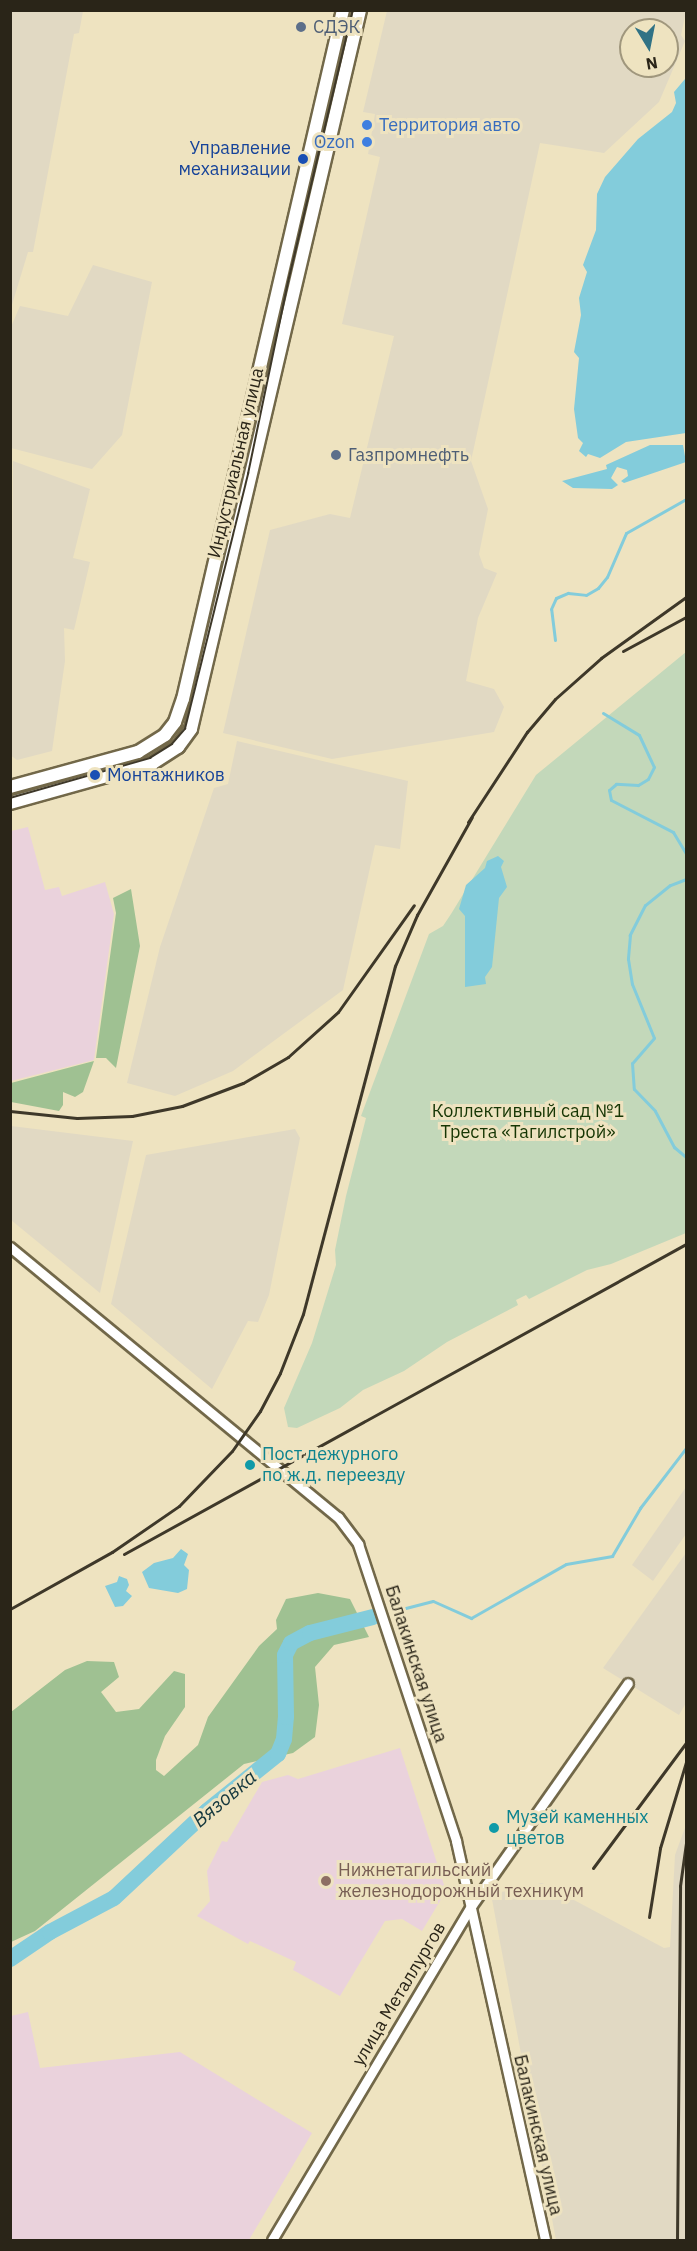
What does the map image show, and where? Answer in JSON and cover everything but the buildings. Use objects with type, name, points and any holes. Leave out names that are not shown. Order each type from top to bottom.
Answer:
[{"type":"main road","name":"Индустриальная улица","points":[[10,787],[138,752],[165,735],[175,722],[183,699],[343,10]]},
{"type":"main road","name":"Индустриальная улица","points":[[10,803],[153,763],[178,747],[192,729],[360,10]]},
{"type":"street","name":"Балакинская улица","points":[[10,1247],[338,1517],[352,1533],[366,1564],[441,1792],[472,1905],[545,2241]]},
{"type":"street","name":"улица Металлургов","points":[[272,2241],[472,1905],[628,1683]]},
{"type":"shaded area","points":[[11,10],[83,11],[79,33],[74,34],[33,252],[28,252],[11,308]]},
{"type":"shaded area","points":[[387,11],[686,12],[681,35],[685,41],[679,55],[679,18],[619,18],[619,78],[669,78],[659,102],[604,153],[540,143],[471,461],[488,509],[479,554],[484,568],[497,573],[478,618],[466,681],[494,689],[504,707],[494,732],[332,759],[223,733],[270,530],[330,514],[350,518],[394,336],[342,324],[380,157],[368,154],[375,114],[363,112]]},
{"type":"shaded area","points":[[93,265],[152,282],[122,435],[92,469],[11,448],[10,329],[20,306],[68,316]]},
{"type":"shaded area","points":[[13,461],[90,489],[73,558],[90,562],[74,630],[64,628],[65,661],[52,751],[17,760],[10,755]]},
{"type":"shaded area","points":[[237,741],[408,781],[400,849],[375,845],[343,990],[233,1071],[175,1096],[127,1083],[160,947],[214,788],[228,784]]},
{"type":"shaded area","points":[[28,827],[45,890],[59,887],[62,896],[105,882],[114,914],[94,1060],[11,1081],[11,831]]},
{"type":"shaded area","points":[[11,1126],[133,1141],[100,1293],[11,1220]]},
{"type":"shaded area","points":[[295,1129],[300,1138],[269,1295],[258,1322],[248,1321],[212,1389],[111,1304],[146,1155]]},
{"type":"shaded area","points":[[686,1487],[686,1534],[653,1581],[632,1565]]},
{"type":"shaded area","points":[[686,1553],[686,1703],[679,1715],[603,1668]]},
{"type":"shaded area","name":"Нижнетагильский железнодорожный техникум","points":[[400,1748],[446,1891],[422,1931],[402,1919],[385,1921],[340,1996],[293,1970],[296,1962],[250,1941],[248,1944],[197,1916],[210,1901],[207,1871],[222,1841],[227,1842],[262,1782],[288,1775],[298,1779]]},
{"type":"shaded area","points":[[686,1825],[686,2240],[556,2240],[491,1894],[542,1883],[664,1948],[670,1947],[675,1855]]},
{"type":"shaded area","points":[[28,2012],[40,2068],[180,2052],[312,2133],[249,2240],[11,2240],[11,2016]]},
{"type":"green space","name":"Коллективный сад №1 Треста «Тагилстрой»","points":[[686,652],[686,1233],[611,1264],[587,1270],[529,1299],[526,1295],[516,1300],[518,1305],[447,1342],[404,1371],[363,1390],[340,1408],[297,1428],[288,1427],[284,1408],[312,1343],[336,1265],[335,1250],[346,1196],[366,1118],[361,1116],[429,934],[443,926],[536,775]]},
{"type":"green space","points":[[131,889],[140,946],[116,1068],[106,1058],[96,1058],[116,913],[113,898]]},
{"type":"green space","points":[[94,1061],[83,1092],[75,1097],[63,1092],[63,1105],[59,1111],[11,1102],[11,1083]]},
{"type":"green space","points":[[318,1593],[350,1599],[369,1637],[334,1645],[315,1667],[319,1705],[315,1737],[293,1753],[244,1764],[35,1931],[11,1942],[11,1712],[65,1670],[87,1661],[114,1662],[119,1677],[101,1692],[116,1712],[139,1709],[174,1671],[185,1674],[185,1707],[165,1736],[156,1760],[156,1770],[164,1776],[198,1745],[208,1717],[259,1646],[277,1629],[276,1620],[286,1599]]},
{"type":"water","points":[[686,63],[686,433],[626,442],[600,458],[588,454],[586,457],[579,451],[583,443],[578,438],[574,409],[579,358],[574,352],[581,315],[579,298],[587,272],[583,265],[596,230],[597,194],[605,177],[638,139],[672,112],[676,103],[674,92],[685,79]]},
{"type":"water","points":[[650,445],[683,445],[686,462],[624,483],[621,481],[628,476],[627,470],[617,467],[611,478],[618,485],[612,489],[573,488],[562,481],[607,469],[606,465]]},
{"type":"water","points":[[498,856],[504,861],[501,867],[507,887],[499,898],[492,967],[485,977],[486,984],[465,987],[465,916],[459,909],[466,885],[485,868],[487,861]]},
{"type":"water","points":[[181,1549],[188,1554],[184,1565],[189,1570],[187,1589],[178,1593],[149,1588],[142,1572],[154,1563],[173,1558]]},
{"type":"water","points":[[119,1576],[127,1579],[129,1585],[126,1591],[132,1596],[123,1606],[115,1607],[105,1586],[117,1582]]},
{"type":"waterway","name":"Вязовка","points":[[555,640],[551,609],[556,598],[568,593],[586,595],[598,588],[607,577],[626,533],[686,499]]},
{"type":"waterway","name":"Вязовка","points":[[603,713],[639,735],[654,767],[648,779],[638,785],[616,784],[609,790],[611,800],[673,832],[686,854]]},
{"type":"waterway","name":"Вязовка","points":[[686,879],[670,885],[645,905],[630,935],[628,959],[632,984],[654,1038],[632,1063],[634,1089],[655,1111],[674,1147],[686,1157]]},
{"type":"waterway","points":[[394,1611],[433,1601],[471,1618],[566,1564],[612,1556],[640,1508],[686,1448]]},
{"type":"waterway","name":"Вязовка","points":[[10,1959],[50,1932],[114,1898],[207,1811],[278,1754],[284,1739],[286,1717],[285,1655],[291,1643],[310,1633],[373,1617]]},
{"type":"tram line","points":[[10,798],[150,758],[172,744],[185,729],[248,474],[289,278],[353,10]]},
{"type":"railway","points":[[468,822],[527,732],[555,699],[601,658],[686,597]]},
{"type":"railway","points":[[623,651],[686,617]]},
{"type":"railway","points":[[10,1609],[112,1552],[179,1506],[232,1451],[260,1411],[280,1373],[303,1314],[395,966],[417,915],[472,817]]},
{"type":"railway","points":[[10,1111],[77,1118],[132,1116],[182,1106],[243,1083],[288,1057],[338,1012],[414,905]]},
{"type":"railway","points":[[124,1554],[686,1244]]},
{"type":"railway","points":[[593,1868],[686,1743]]},
{"type":"railway","points":[[649,1917],[660,1848],[686,1762]]},
{"type":"railway","points":[[677,2240],[680,1886],[686,1843]]},
{"type":"place","name":"СДЭК","points":[[301,27]]},
{"type":"place","name":"Территория авто","points":[[367,125]]},
{"type":"place","name":"Ozon","points":[[367,142]]},
{"type":"place","name":"Управление механизации","points":[[303,159]]},
{"type":"place","name":"Газпромнефть","points":[[336,455]]},
{"type":"place","name":"Монтажников","points":[[95,775]]},
{"type":"place","name":"Пост дежурного по ж.д. переезду","points":[[250,1465]]},
{"type":"place","name":"Музей каменных цветов","points":[[494,1828]]},
{"type":"place","name":"Нижнетагильский железнодорожный техникум","points":[[326,1881]]}]
